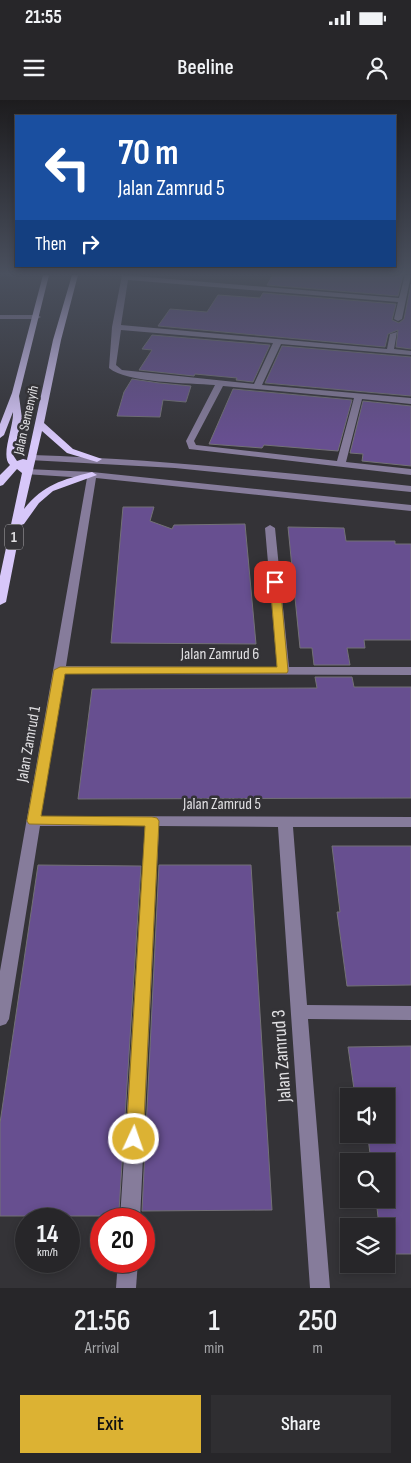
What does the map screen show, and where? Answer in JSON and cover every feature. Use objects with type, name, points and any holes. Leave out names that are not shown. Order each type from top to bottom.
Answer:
[{"type":"main road","name":"Jalan Semenyih","points":[[0,435],[16,393],[33,330]]},
{"type":"main road","name":"Jalan Semenyih","points":[[0,602],[27,472],[32,458],[60,330]]},
{"type":"main road","points":[[16,393],[18,419],[8,455],[10,461],[27,472]]},
{"type":"main road","points":[[40,423],[70,451],[97,459]]},
{"type":"main road","points":[[0,483],[7,472],[15,465],[32,458]]},
{"type":"main road","points":[[17,527],[43,493],[57,484],[92,475]]},
{"type":"street","points":[[116,330],[112,366],[119,372],[131,375],[411,401]]},
{"type":"street","points":[[156,330],[411,353]]},
{"type":"street","points":[[390,351],[394,334]]},
{"type":"street","points":[[257,387],[278,341]]},
{"type":"street","points":[[220,383],[190,441],[192,447],[411,472]]},
{"type":"street","points":[[340,464],[359,396]]},
{"type":"street","points":[[32,458],[97,459],[172,464],[411,489]]},
{"type":"street","points":[[27,472],[92,475],[411,508]]},
{"type":"street","name":"Jalan Zamrud 1","points":[[0,1019],[92,475]]},
{"type":"street","points":[[270,528],[283,671]]},
{"type":"street","name":"Jalan Zamrud 6","points":[[60,670],[411,671]]},
{"type":"street","name":"Jalan Zamrud 5","points":[[34,821],[411,822]]},
{"type":"street","points":[[131,1208],[152,821]]},
{"type":"street","name":"Jalan Zamrud 3","points":[[285,822],[320,1288]]},
{"type":"street","points":[[300,1012],[411,1013]]},
{"type":"street","points":[[126,1288],[127,1273]]},
{"type":"building","points":[[206,330],[397,330],[388,334],[385,347]]},
{"type":"building","points":[[398,330],[411,330],[411,349],[396,347]]},
{"type":"building","points":[[152,335],[270,345],[253,382],[236,380],[237,378],[195,374],[194,376],[139,370],[152,350],[142,349]]},
{"type":"building","points":[[282,346],[411,357],[411,396],[265,383]]},
{"type":"building","points":[[132,379],[191,386],[186,402],[163,400],[160,417],[117,416],[124,392]]},
{"type":"building","points":[[233,389],[352,400],[338,451],[264,445],[262,448],[209,444]]},
{"type":"building","points":[[363,401],[411,406],[411,466],[362,461],[363,454],[350,453]]},
{"type":"building","points":[[123,507],[154,507],[150,521],[172,529],[174,525],[245,524],[256,644],[111,643]]},
{"type":"building","points":[[288,527],[344,528],[346,541],[395,541],[395,544],[411,544],[411,640],[364,640],[365,648],[347,648],[350,665],[314,665],[312,648],[300,648]]},
{"type":"building","points":[[315,677],[352,677],[354,687],[411,687],[411,798],[78,799],[92,689],[317,688]]},
{"type":"building","points":[[332,846],[411,846],[411,985],[347,986],[337,912],[340,912]]},
{"type":"building","points":[[38,865],[141,866],[119,1208],[90,1208],[90,1216],[80,1216],[80,1208],[15,1208],[15,1216],[0,1216],[0,1123]]},
{"type":"building","points":[[159,865],[251,865],[272,1210],[155,1211],[155,1208],[142,1208]]},
{"type":"building","points":[[411,1046],[411,1254],[395,1254],[395,1218],[378,1218],[377,1208],[395,1208],[395,1153],[370,1153],[369,1143],[395,1143],[395,1088],[354,1088],[348,1047]]},
{"type":"route","points":[[134,1139],[152,821],[34,821],[60,670],[283,671],[275,582]]}]
